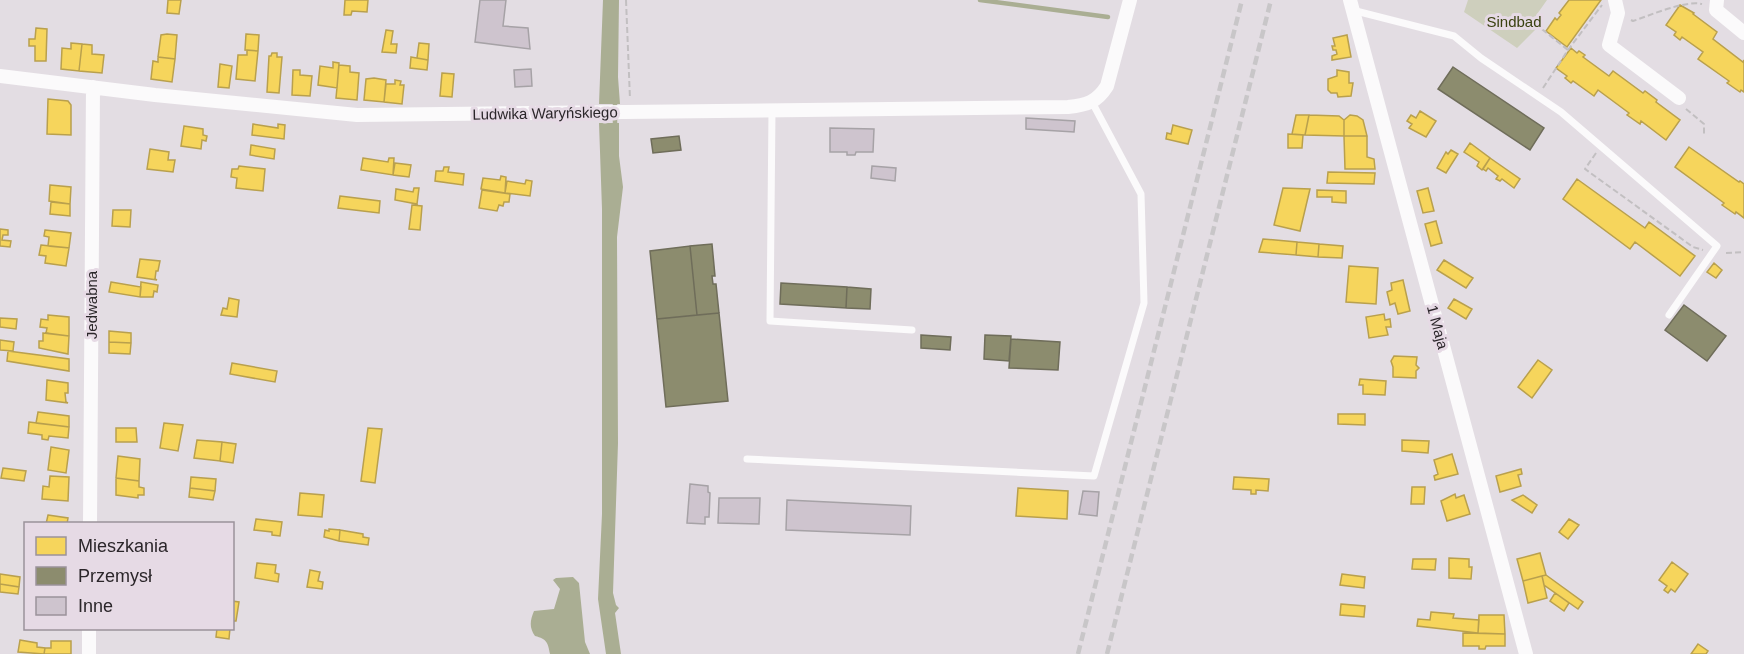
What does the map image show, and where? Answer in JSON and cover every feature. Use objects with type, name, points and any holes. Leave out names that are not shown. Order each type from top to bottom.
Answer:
[{"type":"street","points":[[1092,102],[1107,86],[1130,0]]},
{"type":"street","name":"1 Maja","points":[[1351,5],[1526,654]]},
{"type":"street","points":[[1716,5],[1744,33]]},
{"type":"street","points":[[1616,7],[1609,45],[1679,98]]},
{"type":"street","name":"Ludwika Waryńskiego","points":[[0,76],[357,115],[429,116],[631,111],[1068,107],[1092,102]]},
{"type":"street","name":"Jedwabna","points":[[90,522],[93,87]]},
{"type":"street","points":[[89,654],[90,630]]},
{"type":"lane","points":[[1351,5],[1454,36],[1481,58],[1561,112],[1718,246],[1669,315]]},
{"type":"lane","points":[[747,459],[1094,476],[1144,303],[1141,194],[1092,102]]},
{"type":"lane","points":[[772,110],[770,321],[912,330]]},
{"type":"path","points":[[626,0],[631,111]]},
{"type":"path","points":[[1538,96],[1568,50],[1606,0]]},
{"type":"path","points":[[1616,7],[1633,21],[1685,1],[1716,5]]},
{"type":"path","points":[[1528,18],[1568,50]]},
{"type":"path","points":[[1679,98],[1679,103],[1704,124],[1704,136]]},
{"type":"path","points":[[1601,146],[1585,169],[1693,248],[1712,253],[1744,252]]},
{"type":"green space","name":"Sindbad","points":[[1468,0],[1547,0],[1535,17],[1542,23],[1517,48],[1464,12]]},
{"type":"shaded area","points":[[603,0],[619,0],[620,104],[599,104]]},
{"type":"shaded area","points":[[599,123],[619,123],[619,156],[623,187],[617,237],[618,443],[613,593],[619,608],[615,613],[621,654],[606,654],[598,599],[602,514],[602,209]]},
{"type":"shaded area","points":[[573,577],[579,583],[585,642],[590,654],[550,654],[546,642],[533,633],[531,627],[534,611],[554,609],[560,589],[553,580]]},
{"type":"building: Mieszkania","points":[[168,0],[181,0],[179,14],[167,13]]},
{"type":"building: Mieszkania","points":[[345,0],[368,0],[367,12],[352,11],[351,15],[344,15]]},
{"type":"building: Mieszkania","points":[[1569,0],[1601,0],[1567,47],[1546,31],[1555,18],[1557,20],[1561,15],[1559,13]]},
{"type":"building: Mieszkania","points":[[1680,5],[1717,32],[1713,39],[1743,62],[1744,60],[1744,92],[1741,90],[1740,92],[1727,83],[1729,81],[1698,59],[1703,52],[1682,37],[1680,40],[1674,35],[1676,32],[1666,25]]},
{"type":"building: Mieszkania","points":[[36,28],[47,29],[46,61],[35,61],[35,46],[29,46],[29,39],[35,39]]},
{"type":"building: Mieszkania","points":[[386,30],[393,31],[391,44],[397,44],[396,53],[382,52]]},
{"type":"building: Mieszkania","points":[[246,34],[259,35],[258,51],[245,50]]},
{"type":"building: Mieszkania","points":[[161,35],[177,35],[175,59],[158,57]]},
{"type":"building: Mieszkania","points":[[1347,35],[1351,57],[1332,60],[1332,56],[1337,54],[1332,46],[1335,46],[1333,38]]},
{"type":"building: Mieszkania","points":[[71,43],[82,44],[79,71],[61,69],[62,48],[71,49]]},
{"type":"building: Mieszkania","points":[[419,43],[429,44],[428,60],[417,58]]},
{"type":"building: Mieszkania","points":[[82,44],[92,45],[92,54],[104,55],[102,73],[79,71]]},
{"type":"building: Mieszkania","points":[[1571,48],[1585,55],[1583,57],[1609,76],[1613,71],[1643,93],[1645,91],[1680,120],[1666,140],[1641,121],[1640,124],[1627,115],[1629,113],[1598,90],[1594,96],[1565,78],[1567,76],[1556,68]]},
{"type":"building: Mieszkania","points":[[247,50],[258,51],[255,81],[236,79],[238,55],[247,55]]},
{"type":"building: Mieszkania","points":[[277,53],[277,57],[282,57],[279,93],[267,92],[269,56]]},
{"type":"building: Mieszkania","points":[[158,57],[175,59],[172,82],[151,79],[153,61],[158,62]]},
{"type":"building: Mieszkania","points":[[411,57],[428,60],[427,70],[410,68]]},
{"type":"building: Mieszkania","points":[[333,62],[339,63],[337,88],[318,85],[320,66],[333,68]]},
{"type":"building: Mieszkania","points":[[220,64],[232,66],[229,88],[218,87]]},
{"type":"building: Mieszkania","points":[[339,65],[350,66],[350,72],[359,73],[357,100],[336,98]]},
{"type":"building: Mieszkania","points":[[293,70],[300,70],[300,75],[312,76],[310,96],[292,95]]},
{"type":"building: Mieszkania","points":[[1337,70],[1349,72],[1349,83],[1353,83],[1351,96],[1338,97],[1337,93],[1331,93],[1328,90],[1328,79],[1337,76]]},
{"type":"building: Mieszkania","points":[[442,73],[454,74],[452,97],[440,96]]},
{"type":"building: Mieszkania","points":[[366,79],[386,80],[384,102],[364,100]]},
{"type":"building: Mieszkania","points":[[395,80],[401,81],[400,85],[404,85],[402,104],[384,102],[386,84],[395,84]]},
{"type":"building: Mieszkania","points":[[48,99],[68,101],[71,105],[71,135],[47,134]]},
{"type":"building: Mieszkania","points":[[1420,111],[1436,121],[1426,137],[1409,128],[1412,124],[1407,121],[1411,115],[1416,118]]},
{"type":"building: Mieszkania","points":[[1296,115],[1309,115],[1305,135],[1292,134]]},
{"type":"building: Mieszkania","points":[[1309,115],[1339,116],[1344,120],[1344,136],[1305,135]]},
{"type":"building: Mieszkania","points":[[1350,115],[1363,120],[1367,136],[1344,136],[1344,120]]},
{"type":"building: Mieszkania","points":[[253,124],[278,128],[278,124],[285,125],[284,139],[252,135]]},
{"type":"building: Mieszkania","points":[[1173,125],[1192,130],[1188,144],[1166,139],[1167,133],[1171,134]]},
{"type":"building: Mieszkania","points":[[184,126],[203,129],[203,135],[207,136],[206,141],[202,140],[201,149],[181,146]]},
{"type":"building: Mieszkania","points":[[1288,134],[1303,135],[1302,148],[1288,148]]},
{"type":"building: Mieszkania","points":[[1344,136],[1367,136],[1367,157],[1374,159],[1375,169],[1345,169]]},
{"type":"building: Mieszkania","points":[[1470,143],[1490,158],[1482,170],[1477,166],[1479,162],[1464,152]]},
{"type":"building: Mieszkania","points":[[251,145],[275,149],[274,159],[250,155]]},
{"type":"building: Mieszkania","points":[[1689,147],[1744,184],[1744,218],[1722,205],[1724,203],[1675,167]]},
{"type":"building: Mieszkania","points":[[150,149],[169,152],[168,160],[175,160],[173,172],[147,169]]},
{"type":"building: Mieszkania","points":[[1451,150],[1458,154],[1446,173],[1437,168],[1446,152],[1448,154]]},
{"type":"building: Mieszkania","points":[[363,158],[388,162],[389,158],[394,158],[393,175],[361,170]]},
{"type":"building: Mieszkania","points":[[1490,158],[1520,179],[1514,188],[1502,179],[1500,181],[1496,179],[1498,176],[1488,168],[1486,171],[1483,169]]},
{"type":"building: Mieszkania","points":[[395,163],[411,165],[409,177],[393,175]]},
{"type":"building: Mieszkania","points":[[239,166],[265,169],[263,191],[236,188],[237,178],[231,177],[232,169],[238,169]]},
{"type":"building: Mieszkania","points":[[444,167],[449,167],[448,172],[464,174],[463,185],[435,181],[436,171],[443,171]]},
{"type":"building: Mieszkania","points":[[1328,172],[1375,173],[1374,184],[1327,183]]},
{"type":"building: Mieszkania","points":[[501,176],[506,177],[505,193],[481,189],[483,178],[500,180]]},
{"type":"building: Mieszkania","points":[[1577,179],[1645,228],[1649,222],[1695,256],[1680,276],[1635,242],[1630,249],[1563,199]]},
{"type":"building: Mieszkania","points":[[526,180],[532,181],[530,196],[505,193],[507,181],[525,184]]},
{"type":"building: Mieszkania","points":[[50,185],[71,187],[70,204],[49,201]]},
{"type":"building: Mieszkania","points":[[414,188],[419,188],[417,204],[395,200],[396,189],[413,192]]},
{"type":"building: Mieszkania","points":[[1283,188],[1310,189],[1300,231],[1274,225]]},
{"type":"building: Mieszkania","points":[[1428,188],[1434,211],[1423,213],[1417,191]]},
{"type":"building: Mieszkania","points":[[482,190],[510,194],[509,202],[504,202],[503,206],[499,205],[497,211],[479,208]]},
{"type":"building: Mieszkania","points":[[1317,190],[1346,191],[1346,203],[1332,202],[1332,197],[1317,197]]},
{"type":"building: Mieszkania","points":[[340,196],[380,201],[379,213],[338,208]]},
{"type":"building: Mieszkania","points":[[51,202],[70,204],[70,216],[50,214]]},
{"type":"building: Mieszkania","points":[[412,205],[422,206],[420,230],[409,229]]},
{"type":"building: Mieszkania","points":[[113,210],[131,210],[130,227],[112,226]]},
{"type":"building: Mieszkania","points":[[1436,221],[1442,243],[1431,246],[1425,224]]},
{"type":"building: Mieszkania","points":[[0,229],[8,230],[8,235],[3,235],[2,240],[11,241],[10,247],[0,246]]},
{"type":"building: Mieszkania","points":[[45,230],[71,233],[69,248],[48,246],[49,237],[44,236]]},
{"type":"building: Mieszkania","points":[[1263,239],[1297,242],[1296,255],[1259,252]]},
{"type":"building: Mieszkania","points":[[1297,242],[1319,244],[1318,257],[1296,255]]},
{"type":"building: Mieszkania","points":[[1319,244],[1343,246],[1342,258],[1318,257]]},
{"type":"building: Mieszkania","points":[[41,245],[69,248],[66,266],[45,263],[46,256],[39,255]]},
{"type":"building: Mieszkania","points":[[140,259],[160,261],[158,271],[156,271],[155,279],[157,280],[137,277]]},
{"type":"building: Mieszkania","points":[[1444,260],[1473,278],[1466,288],[1437,270]]},
{"type":"building: Mieszkania","points":[[1714,263],[1722,270],[1716,278],[1707,272]]},
{"type":"building: Mieszkania","points":[[1349,266],[1378,268],[1376,304],[1346,302]]},
{"type":"building: Mieszkania","points":[[1403,280],[1410,311],[1398,314],[1395,303],[1390,305],[1387,292],[1392,290],[1391,283]]},
{"type":"building: Mieszkania","points":[[111,282],[141,287],[140,297],[109,292]]},
{"type":"building: Mieszkania","points":[[141,282],[158,285],[153,297],[140,297]]},
{"type":"building: Mieszkania","points":[[229,298],[239,300],[237,317],[221,315],[223,308],[227,309]]},
{"type":"building: Mieszkania","points":[[1454,299],[1472,309],[1466,319],[1448,308]]},
{"type":"building: Mieszkania","points":[[1384,314],[1385,320],[1390,319],[1391,327],[1386,327],[1388,335],[1369,338],[1366,317]]},
{"type":"building: Mieszkania","points":[[48,315],[69,317],[69,336],[46,333],[47,328],[40,327],[41,319],[48,320]]},
{"type":"building: Mieszkania","points":[[0,318],[17,319],[16,329],[0,327]]},
{"type":"building: Mieszkania","points":[[109,331],[131,333],[131,343],[109,342]]},
{"type":"building: Mieszkania","points":[[43,333],[69,336],[68,354],[39,348],[39,341],[43,341]]},
{"type":"building: Mieszkania","points":[[0,340],[14,342],[13,351],[0,350]]},
{"type":"building: Mieszkania","points":[[109,342],[131,343],[130,354],[109,353]]},
{"type":"building: Mieszkania","points":[[8,351],[69,359],[69,371],[7,361]]},
{"type":"building: Mieszkania","points":[[1394,356],[1417,357],[1416,365],[1419,368],[1416,371],[1416,378],[1393,377],[1391,361]]},
{"type":"building: Mieszkania","points":[[1538,360],[1552,370],[1532,398],[1518,387]]},
{"type":"building: Mieszkania","points":[[232,363],[277,371],[275,382],[230,374]]},
{"type":"building: Mieszkania","points":[[1360,379],[1386,381],[1385,395],[1363,394],[1363,385],[1359,385]]},
{"type":"building: Mieszkania","points":[[47,380],[68,383],[68,393],[65,393],[68,403],[46,400]]},
{"type":"building: Mieszkania","points":[[38,412],[69,416],[69,427],[36,423]]},
{"type":"building: Mieszkania","points":[[1338,414],[1365,414],[1365,425],[1338,424]]},
{"type":"building: Mieszkania","points":[[29,422],[69,427],[68,438],[49,436],[48,440],[42,439],[42,435],[28,433]]},
{"type":"building: Mieszkania","points":[[164,423],[183,425],[178,451],[160,448]]},
{"type":"building: Mieszkania","points":[[116,428],[136,428],[137,442],[116,442]]},
{"type":"building: Mieszkania","points":[[368,428],[382,429],[375,483],[361,481]]},
{"type":"building: Mieszkania","points":[[197,440],[222,442],[220,461],[194,458]]},
{"type":"building: Mieszkania","points":[[1402,440],[1429,441],[1428,453],[1402,451]]},
{"type":"building: Mieszkania","points":[[222,442],[236,444],[233,463],[220,461]]},
{"type":"building: Mieszkania","points":[[51,447],[69,450],[66,473],[48,470]]},
{"type":"building: Mieszkania","points":[[1452,454],[1458,474],[1435,480],[1434,476],[1438,474],[1434,460]]},
{"type":"building: Mieszkania","points":[[118,456],[140,459],[139,481],[116,478]]},
{"type":"building: Mieszkania","points":[[3,468],[26,471],[24,481],[1,478]]},
{"type":"building: Mieszkania","points":[[1521,469],[1522,474],[1518,475],[1521,486],[1500,492],[1496,476]]},
{"type":"building: Mieszkania","points":[[50,476],[69,477],[68,501],[42,499],[43,486],[49,487]]},
{"type":"building: Mieszkania","points":[[191,477],[216,479],[215,491],[190,488]]},
{"type":"building: Mieszkania","points":[[1234,477],[1269,479],[1268,491],[1256,490],[1256,494],[1251,494],[1251,490],[1233,489]]},
{"type":"building: Mieszkania","points":[[116,478],[139,481],[139,487],[144,488],[144,495],[138,495],[138,498],[116,495]]},
{"type":"building: Mieszkania","points":[[1412,487],[1425,487],[1424,504],[1411,504]]},
{"type":"building: Mieszkania","points":[[190,488],[215,491],[213,500],[189,497]]},
{"type":"building: Mieszkania","points":[[1018,488],[1068,491],[1067,519],[1016,516]]},
{"type":"building: Mieszkania","points":[[300,493],[324,495],[322,517],[298,515]]},
{"type":"building: Mieszkania","points":[[1455,494],[1456,498],[1464,495],[1470,514],[1447,521],[1441,501]]},
{"type":"building: Mieszkania","points":[[1523,495],[1537,505],[1532,513],[1512,500]]},
{"type":"building: Mieszkania","points":[[48,515],[68,518],[67,522],[46,522]]},
{"type":"building: Mieszkania","points":[[256,519],[282,522],[280,536],[272,535],[272,532],[254,530]]},
{"type":"building: Mieszkania","points":[[1569,519],[1579,525],[1568,539],[1559,532]]},
{"type":"building: Mieszkania","points":[[329,529],[340,530],[339,541],[324,537],[325,530],[329,531]]},
{"type":"building: Mieszkania","points":[[340,530],[363,534],[363,537],[369,538],[368,545],[339,541]]},
{"type":"building: Mieszkania","points":[[1540,553],[1546,575],[1523,581],[1517,559]]},
{"type":"building: Mieszkania","points":[[1449,558],[1469,559],[1469,567],[1472,567],[1471,579],[1449,578]]},
{"type":"building: Mieszkania","points":[[1413,559],[1436,559],[1435,570],[1412,569]]},
{"type":"building: Mieszkania","points":[[1672,562],[1688,574],[1675,592],[1671,589],[1668,593],[1664,590],[1667,586],[1659,580]]},
{"type":"building: Mieszkania","points":[[257,563],[276,565],[275,573],[279,574],[278,582],[255,578]]},
{"type":"building: Mieszkania","points":[[310,570],[320,572],[318,581],[323,582],[322,589],[307,587]]},
{"type":"building: Mieszkania","points":[[0,574],[20,577],[19,587],[0,584]]},
{"type":"building: Mieszkania","points":[[1342,574],[1365,577],[1364,588],[1340,585]]},
{"type":"building: Mieszkania","points":[[1546,575],[1583,602],[1578,609],[1544,585],[1542,576]]},
{"type":"building: Mieszkania","points":[[1542,576],[1547,598],[1528,603],[1523,581]]},
{"type":"building: Mieszkania","points":[[0,584],[19,587],[18,594],[0,592]]},
{"type":"building: Mieszkania","points":[[1555,593],[1569,603],[1564,611],[1550,601]]},
{"type":"building: Mieszkania","points":[[234,601],[239,602],[236,621],[234,621]]},
{"type":"building: Mieszkania","points":[[1341,604],[1365,606],[1364,617],[1340,615]]},
{"type":"building: Mieszkania","points":[[1431,612],[1454,614],[1453,618],[1479,620],[1478,633],[1417,626],[1418,619],[1430,620]]},
{"type":"building: Mieszkania","points":[[1479,615],[1504,615],[1505,634],[1478,633]]},
{"type":"building: Mieszkania","points":[[217,630],[230,630],[229,639],[216,637]]},
{"type":"building: Mieszkania","points":[[1463,633],[1505,634],[1505,646],[1486,646],[1485,649],[1479,649],[1479,646],[1463,646]]},
{"type":"building: Mieszkania","points":[[20,640],[37,643],[37,647],[45,648],[44,654],[18,652]]},
{"type":"building: Mieszkania","points":[[51,641],[71,641],[71,654],[44,654],[45,648],[51,648]]},
{"type":"building: Mieszkania","points":[[1698,644],[1708,651],[1706,654],[1691,654]]},
{"type":"building: Przemysł","points":[[1453,67],[1544,128],[1530,150],[1438,89]]},
{"type":"building: Przemysł","points":[[679,136],[681,150],[653,153],[651,139]]},
{"type":"building: Przemysł","points":[[712,244],[715,276],[712,276],[713,284],[716,284],[719,313],[697,315],[690,246]]},
{"type":"building: Przemysł","points":[[690,246],[697,315],[657,319],[650,251]]},
{"type":"building: Przemysł","points":[[781,283],[847,287],[846,308],[780,304]]},
{"type":"building: Przemysł","points":[[847,287],[871,289],[870,309],[846,308]]},
{"type":"building: Przemysł","points":[[1684,305],[1726,336],[1707,361],[1665,330]]},
{"type":"building: Przemysł","points":[[719,313],[728,401],[666,407],[657,319]]},
{"type":"building: Przemysł","points":[[921,335],[951,337],[950,350],[921,348]]},
{"type":"building: Przemysł","points":[[985,335],[1011,336],[1009,361],[984,359]]},
{"type":"building: Przemysł","points":[[1011,339],[1060,342],[1058,370],[1009,368]]},
{"type":"building: Inne","points":[[480,0],[506,0],[503,26],[528,28],[530,49],[475,42]]},
{"type":"building: Inne","points":[[531,69],[532,86],[515,87],[514,70]]},
{"type":"building: Inne","points":[[1026,118],[1075,121],[1074,132],[1026,129]]},
{"type":"building: Inne","points":[[830,128],[874,129],[873,152],[856,152],[855,155],[847,155],[847,152],[830,152]]},
{"type":"building: Inne","points":[[872,166],[896,168],[895,181],[871,178]]},
{"type":"building: Inne","points":[[690,484],[708,486],[709,517],[705,517],[705,524],[687,523]]},
{"type":"building: Inne","points":[[1083,491],[1099,492],[1097,516],[1079,514]]},
{"type":"building: Inne","points":[[719,498],[760,498],[759,524],[718,523]]},
{"type":"building: Inne","points":[[787,500],[911,506],[910,535],[786,530]]},
{"type":"waterway","points":[[980,0],[1108,17]]},
{"type":"waterway","points":[[615,99],[615,129]]},
{"type":"railway","points":[[1078,654],[1242,0]]},
{"type":"railway","points":[[1107,654],[1271,0]]}]
